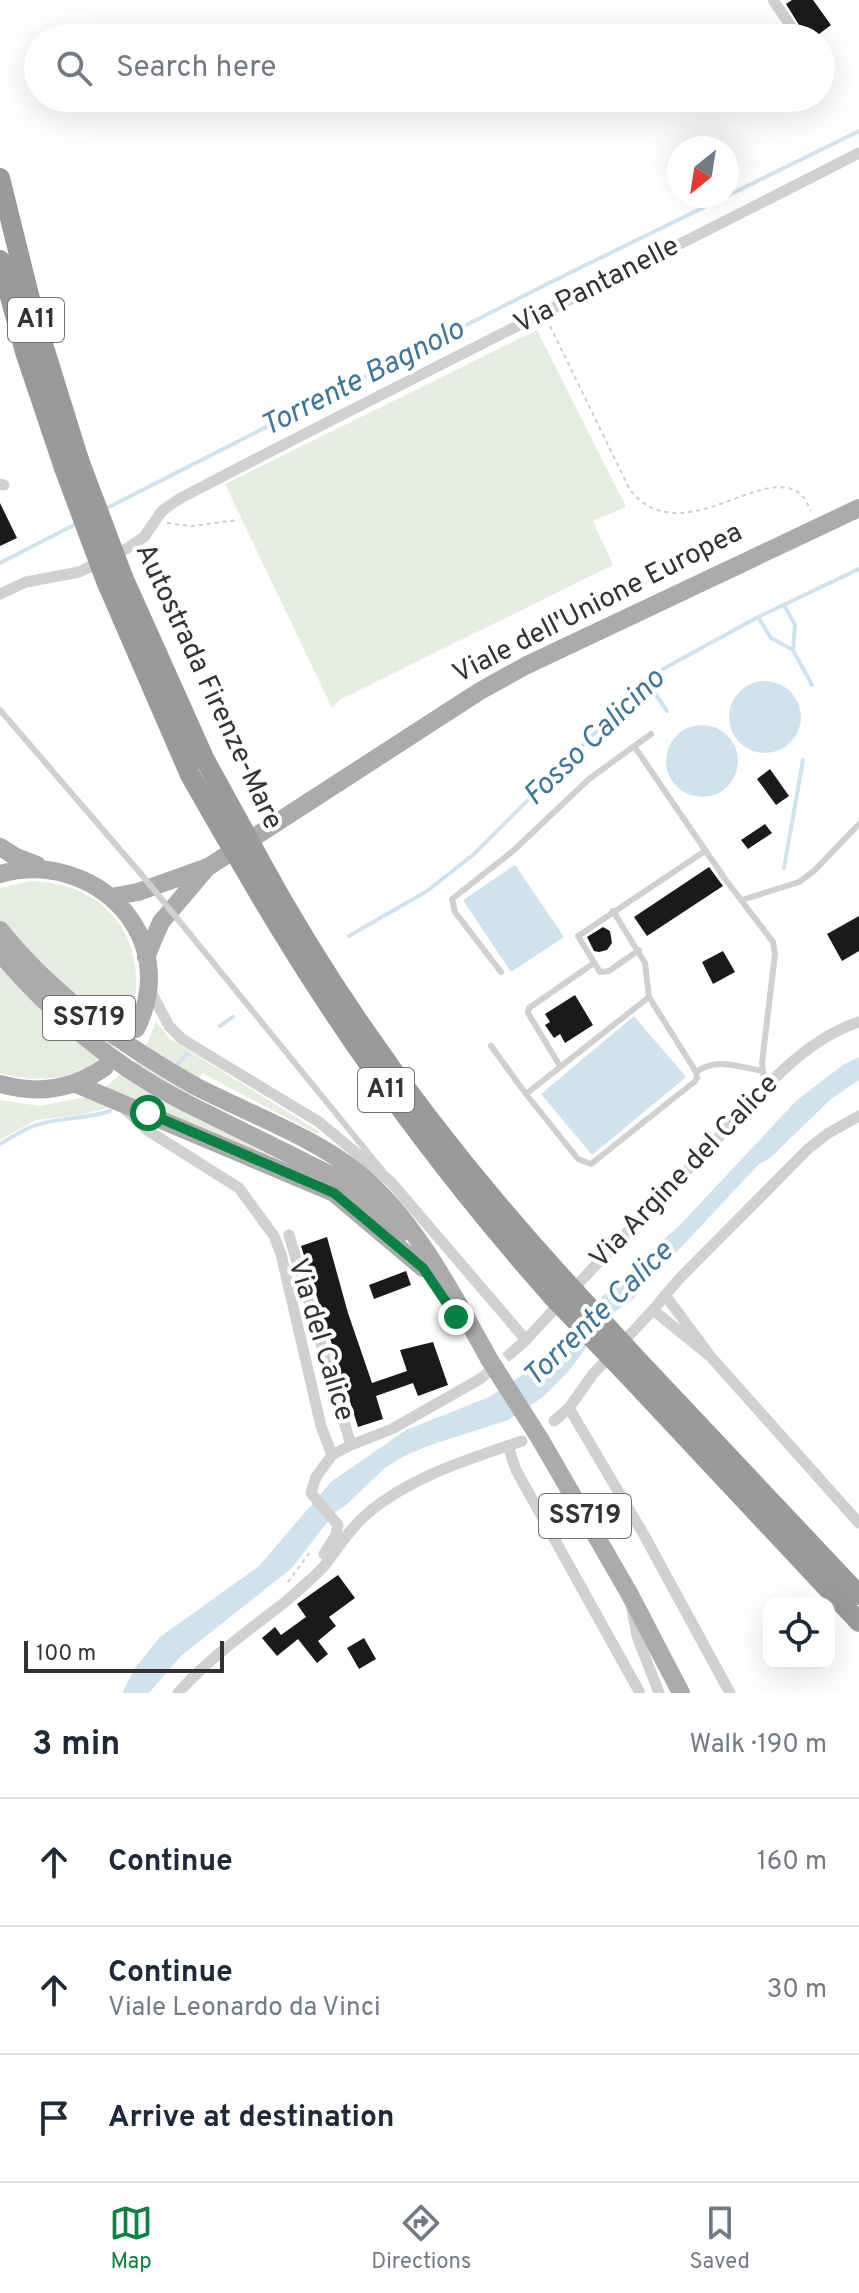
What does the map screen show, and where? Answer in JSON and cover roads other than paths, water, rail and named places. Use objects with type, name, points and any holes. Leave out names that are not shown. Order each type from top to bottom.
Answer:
[{"type":"highway","name":"Autostrada Firenze-Mare","points":[[0,178],[72,464]]},
{"type":"highway","name":"Autostrada Firenze-Mare","points":[[0,260],[25,352],[72,464],[190,775],[230,826],[290,947],[388,1092],[490,1224],[560,1290],[627,1362],[859,1622]]},
{"type":"highway","name":"Autostrada Firenze-Mare","points":[[627,1362],[859,1595]]},
{"type":"main road","name":"Viale dell'Unione Europea","points":[[111,897],[138,892],[208,867],[480,691],[525,666],[854,511]]},
{"type":"main road","points":[[0,847],[16,857],[47,868]]},
{"type":"main road","name":"Viale dell'Unione Europea","points":[[146,957],[161,922],[208,867]]},
{"type":"main road","name":"Viale dell'Unione Europea","points":[[0,874],[47,868],[81,878],[111,897],[133,924],[146,957],[146,1003],[136,1029]]},
{"type":"main road","name":"SS719","points":[[0,930],[39,974],[77,1009],[124,1044],[195,1086],[331,1155],[357,1172],[392,1204],[459,1302],[531,1440],[629,1593],[681,1693]]},
{"type":"main road","name":"SS719","points":[[0,953],[39,998],[96,1049],[186,1103],[345,1182],[370,1201],[390,1222],[488,1358]]},
{"type":"main road","points":[[0,1084],[46,1090],[76,1084],[105,1067]]},
{"type":"main road","points":[[76,1084],[334,1193],[423,1268]]},
{"type":"main road","points":[[361,1159],[392,1204]]},
{"type":"street","points":[[773,0],[789,24]]},
{"type":"street","name":"Via Pantanelle","points":[[0,594],[26,582],[79,572],[134,544],[144,537],[155,519],[179,499],[369,399],[544,314],[859,153]]},
{"type":"street","points":[[148,985],[159,1010],[182,1039],[319,1122],[391,1182],[526,1340]]},
{"type":"street","name":"Via Argine del Calice","points":[[510,1354],[765,1089],[817,1043],[859,1022]]},
{"type":"street","points":[[118,1101],[147,1130],[239,1188],[274,1236],[281,1254],[321,1426],[332,1455]]},
{"type":"street","points":[[554,1421],[569,1408],[593,1374],[665,1295],[808,1149],[859,1116]]},
{"type":"street","name":"Via del Calice","points":[[289,1235],[351,1445]]},
{"type":"street","points":[[665,1295],[711,1357],[859,1523]]},
{"type":"street","points":[[653,1310],[711,1357]]},
{"type":"street","points":[[309,1578],[336,1535],[338,1524],[314,1499],[311,1485],[332,1455],[392,1429],[480,1379]]},
{"type":"street","points":[[569,1408],[644,1535],[730,1693]]},
{"type":"street","points":[[178,1693],[224,1647],[323,1568],[349,1532],[369,1512],[451,1464],[531,1440]]},
{"type":"street","points":[[508,1446],[516,1470],[640,1693]]},
{"type":"street","points":[[629,1593],[637,1636],[659,1693]]},
{"type":"lane","points":[[0,710],[141,874],[391,1182]]},
{"type":"lane","points":[[501,972],[455,912],[452,899],[506,857],[589,779],[651,734]]},
{"type":"lane","points":[[634,746],[705,851],[768,933],[775,949],[763,1071],[765,1089]]},
{"type":"lane","points":[[742,900],[799,882],[814,871],[859,824]]},
{"type":"lane","points":[[639,950],[604,973],[600,972],[578,936],[705,851]]},
{"type":"lane","points":[[491,1046],[578,1159],[591,1164],[694,1082],[696,1072],[649,997],[648,975],[639,950],[613,911]]},
{"type":"lane","points":[[560,1066],[528,1013],[529,1008],[594,963]]},
{"type":"lane","points":[[526,1094],[649,997]]},
{"type":"lane","points":[[696,1072],[710,1063],[763,1071]]},
{"type":"water","points":[[765,681],[785,687],[795,697],[801,717],[795,737],[785,747],[765,753],[745,747],[735,737],[729,717],[735,697],[745,687]]},
{"type":"water","points":[[702,725],[722,731],[732,741],[738,761],[732,781],[722,791],[702,797],[682,791],[672,781],[666,761],[672,741],[682,731]]},
{"type":"water","points":[[515,865],[564,937],[511,972],[463,900]]},
{"type":"water","points":[[634,1016],[686,1077],[592,1155],[541,1094]]},
{"type":"water","name":"Torrente Calice","points":[[859,1057],[859,1080],[831,1099],[770,1158],[759,1164],[630,1302],[611,1314],[568,1372],[543,1397],[508,1420],[431,1445],[385,1468],[335,1512],[292,1568],[181,1656],[149,1693],[122,1693],[135,1668],[160,1637],[259,1566],[332,1481],[406,1430],[489,1397],[524,1374],[636,1263],[679,1226],[797,1100],[843,1065]]},
{"type":"waterway","name":"Torrente Bagnolo","points":[[739,190],[859,131]]},
{"type":"waterway","name":"Torrente Bagnolo","points":[[105,509],[702,208]]},
{"type":"waterway","name":"Torrente Bagnolo","points":[[0,563],[76,524]]},
{"type":"waterway","name":"Fosso Calicino","points":[[349,936],[427,891],[473,855],[663,669],[758,617],[859,569]]},
{"type":"waterway","points":[[784,605],[795,625],[793,650]]},
{"type":"waterway","points":[[758,617],[771,638],[793,650],[812,685]]},
{"type":"waterway","points":[[647,682],[667,711]]},
{"type":"waterway","points":[[784,868],[803,760]]},
{"type":"waterway","name":"Fosso Calicino","points":[[220,1026],[233,1017]]},
{"type":"waterway","name":"Fosso Calicino","points":[[174,1068],[187,1054]]},
{"type":"waterway","name":"Fosso Calicino","points":[[142,1102],[152,1092]]},
{"type":"waterway","name":"Fosso Calicino","points":[[0,1144],[35,1125],[110,1111]]},
{"type":"tunnel","points":[[480,1379],[510,1354]]}]
